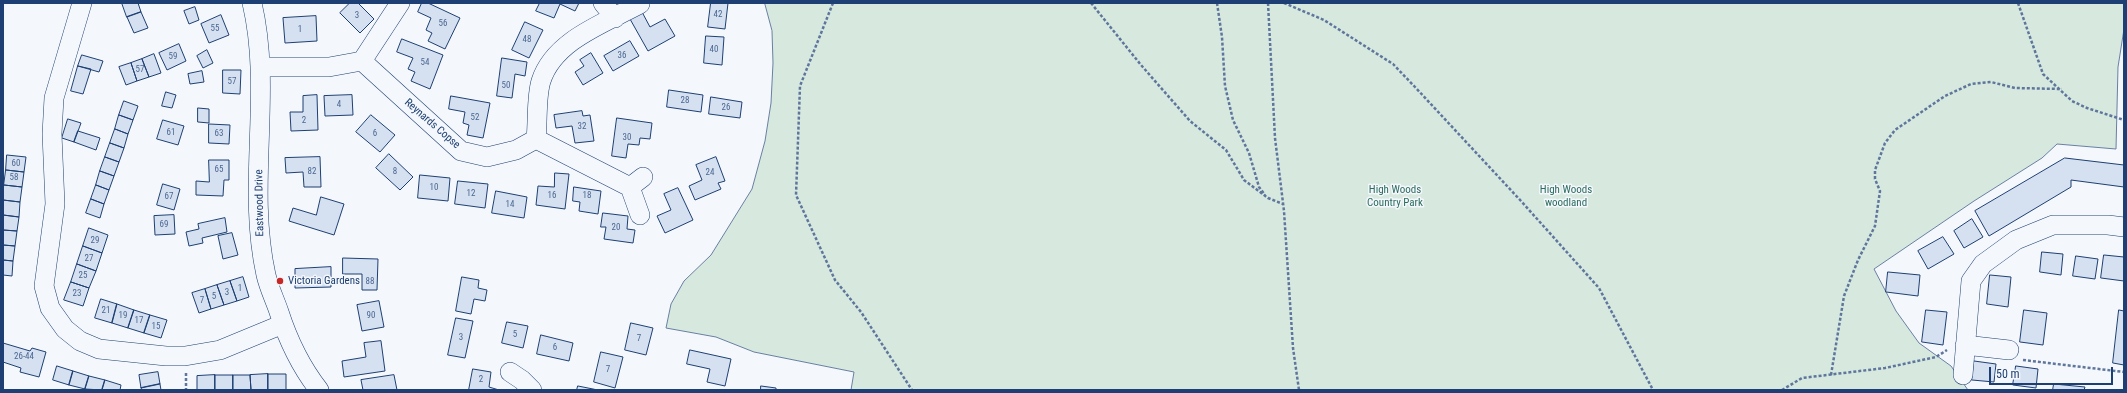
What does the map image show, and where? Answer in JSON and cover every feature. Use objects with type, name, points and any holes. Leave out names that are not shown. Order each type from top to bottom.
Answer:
[{"type":"street","points":[[82,3],[54,98],[52,134],[54,204],[44,286],[50,308],[65,329],[80,341],[99,349],[166,356],[185,356],[220,350],[283,324]]},
{"type":"street","name":"Eastwood Drive","points":[[252,3],[259,32],[262,67],[258,203],[266,276],[283,324],[301,362],[320,390]]},
{"type":"street","points":[[262,67],[329,68],[362,61],[400,3]]},
{"type":"street","points":[[603,3],[615,18]]},
{"type":"street","points":[[640,4],[575,39],[549,63],[541,82],[536,139],[636,182],[640,215]]},
{"type":"street","name":"Reynards Copse","points":[[362,61],[461,150],[487,157],[516,150],[536,139]]},
{"type":"street","points":[[1963,375],[1971,281],[1983,264],[2016,240],[2053,225],[2108,225],[2124,227]]},
{"type":"street","points":[[1965,345],[2009,350]]},
{"type":"street","points":[[510,372],[522,380],[532,390]]},
{"type":"path","points":[[833,3],[800,86],[796,195],[835,280],[861,312],[912,390]]},
{"type":"path","points":[[1091,3],[1141,65],[1190,121],[1226,150],[1244,180],[1268,198],[1283,204]]},
{"type":"path","points":[[1217,3],[1222,37],[1225,86],[1233,120],[1249,153],[1259,187],[1268,198]]},
{"type":"path","points":[[1268,3],[1274,123],[1283,204],[1293,348],[1299,390]]},
{"type":"path","points":[[1284,3],[1324,20],[1393,64],[1415,87],[1521,201],[1599,288],[1653,390]]},
{"type":"path","points":[[2018,3],[2043,74],[2062,89],[2072,100],[2087,108],[2124,120]]},
{"type":"path","points":[[1831,375],[1844,296],[1858,260],[1875,226],[1880,191],[1875,179],[1875,170],[1885,142],[1894,130],[1945,96],[1971,84],[1991,82],[2015,88],[2062,89]]},
{"type":"path","points":[[1782,390],[1802,378],[1885,368],[1936,357],[1950,349],[1965,345]]},
{"type":"path","points":[[2009,350],[2008,359],[2124,372]]},
{"type":"green space","name":"High Woods woodland","points":[[765,3],[2124,3],[2124,29],[2118,67],[2116,149],[2057,144],[2042,158],[1974,201],[1874,269],[1896,311],[1919,343],[1951,366],[1968,390],[851,390],[854,372],[754,352],[716,337],[666,328],[671,304],[684,281],[711,255],[752,189],[765,141],[771,103],[773,63],[772,31]]},
{"type":"building","points":[[122,3],[138,3],[141,12],[127,17]]},
{"type":"building","points":[[350,3],[358,3],[374,19],[360,33],[340,13]]},
{"type":"building","points":[[422,3],[428,3],[460,18],[445,49],[428,41],[432,33],[426,30],[431,18],[418,12]]},
{"type":"building","points":[[540,3],[579,3],[575,11],[560,4],[554,18],[536,11]]},
{"type":"building","points":[[711,3],[728,3],[725,29],[708,27]]},
{"type":"building","points":[[195,7],[199,20],[189,24],[184,11]]},
{"type":"building","points":[[141,12],[148,28],[134,33],[127,17]]},
{"type":"building","points":[[642,12],[650,27],[665,19],[675,36],[648,51],[630,19]]},
{"type":"building","points":[[221,15],[229,35],[209,43],[201,24]]},
{"type":"building","points":[[316,16],[317,41],[285,43],[283,18]]},
{"type":"building","points":[[525,22],[543,30],[529,58],[512,50]]},
{"type":"building","points":[[706,36],[724,37],[722,65],[704,63]]},
{"type":"building","points":[[402,39],[443,55],[430,89],[411,81],[415,72],[408,69],[413,58],[397,52]]},
{"type":"building","points":[[630,41],[639,56],[613,71],[604,56]]},
{"type":"building","points":[[179,44],[186,61],[167,70],[159,53]]},
{"type":"building","points":[[207,50],[213,63],[203,68],[197,56]]},
{"type":"building","points":[[591,53],[603,73],[583,85],[575,72],[584,66],[580,60]]},
{"type":"building","points":[[154,54],[161,73],[149,77],[142,59]]},
{"type":"building","points":[[82,55],[103,61],[99,72],[78,66]]},
{"type":"building","points":[[502,58],[527,62],[525,76],[515,74],[512,98],[497,96]]},
{"type":"building","points":[[142,59],[149,77],[137,81],[131,63]]},
{"type":"building","points":[[131,63],[137,81],[126,85],[119,67]]},
{"type":"building","points":[[78,66],[91,69],[83,94],[71,91]]},
{"type":"building","points":[[223,70],[241,70],[240,94],[223,93]]},
{"type":"building","points":[[202,71],[204,82],[190,84],[188,74]]},
{"type":"building","points":[[669,90],[703,95],[701,112],[667,107]]},
{"type":"building","points":[[166,92],[176,95],[172,108],[162,106]]},
{"type":"building","points":[[317,95],[318,130],[291,131],[290,112],[303,112],[303,96]]},
{"type":"building","points":[[352,95],[353,115],[325,116],[324,96]]},
{"type":"building","points":[[451,96],[490,103],[483,138],[467,135],[469,125],[463,123],[465,112],[449,109]]},
{"type":"building","points":[[711,97],[742,102],[740,118],[709,114]]},
{"type":"building","points":[[124,101],[138,106],[133,120],[119,115]]},
{"type":"building","points":[[198,108],[209,109],[209,123],[198,122]]},
{"type":"building","points":[[582,111],[583,116],[590,115],[594,141],[575,143],[572,126],[556,128],[554,115]]},
{"type":"building","points":[[119,115],[133,120],[128,134],[115,129]]},
{"type":"building","points":[[371,115],[395,135],[380,152],[356,132]]},
{"type":"building","points":[[617,118],[652,123],[650,139],[640,138],[639,145],[628,144],[626,158],[612,156]]},
{"type":"building","points":[[68,119],[81,123],[74,142],[62,138]]},
{"type":"building","points":[[163,120],[184,126],[178,145],[157,139]]},
{"type":"building","points":[[209,124],[230,125],[229,144],[209,143]]},
{"type":"building","points":[[115,129],[128,134],[124,148],[110,143]]},
{"type":"building","points":[[78,131],[100,138],[96,150],[74,142]]},
{"type":"building","points":[[110,143],[124,148],[119,162],[105,157]]},
{"type":"building","points":[[389,154],[413,177],[400,190],[376,168]]},
{"type":"building","points":[[7,155],[26,157],[24,172],[6,170]]},
{"type":"building","points":[[105,157],[119,162],[114,176],[100,171]]},
{"type":"building","points":[[320,157],[321,187],[304,187],[303,172],[286,173],[285,158]]},
{"type":"building","points":[[716,157],[725,181],[718,183],[721,189],[695,200],[689,186],[702,180],[696,165]]},
{"type":"building","points":[[2065,158],[2124,165],[2124,187],[2071,180],[2071,187],[1989,236],[1975,211]]},
{"type":"building","points":[[209,160],[229,160],[229,180],[224,180],[223,196],[196,195],[196,181],[209,182]]},
{"type":"building","points":[[6,170],[24,172],[22,187],[4,185]]},
{"type":"building","points":[[100,171],[114,176],[109,190],[96,185]]},
{"type":"building","points":[[555,173],[569,174],[565,209],[536,205],[538,186],[554,187]]},
{"type":"building","points":[[420,175],[450,178],[448,201],[418,198]]},
{"type":"building","points":[[458,181],[488,184],[485,208],[455,204]]},
{"type":"building","points":[[163,184],[180,189],[174,210],[157,205]]},
{"type":"building","points":[[4,185],[22,187],[20,202],[3,200]]},
{"type":"building","points":[[96,185],[109,190],[104,204],[91,199]]},
{"type":"building","points":[[574,187],[601,191],[598,214],[579,211],[580,202],[573,201]]},
{"type":"building","points":[[678,188],[693,220],[665,233],[657,216],[671,210],[664,194]]},
{"type":"building","points":[[496,191],[527,197],[524,218],[492,213]]},
{"type":"building","points":[[321,197],[344,204],[334,235],[289,221],[293,208],[316,215]]},
{"type":"building","points":[[91,199],[104,204],[100,218],[86,213]]},
{"type":"building","points":[[3,200],[20,202],[19,217],[3,215]]},
{"type":"building","points":[[603,213],[628,216],[627,229],[635,230],[633,243],[604,239],[606,227],[601,227]]},
{"type":"building","points":[[3,215],[19,217],[17,231],[3,230]]},
{"type":"building","points":[[174,215],[175,234],[155,235],[154,216]]},
{"type":"building","points":[[225,218],[227,232],[202,238],[203,243],[189,246],[186,232],[199,229],[198,224]]},
{"type":"building","points":[[1972,219],[1983,237],[1964,248],[1954,231]]},
{"type":"building","points":[[89,228],[108,235],[102,253],[83,246]]},
{"type":"building","points":[[3,230],[17,231],[15,246],[3,245]]},
{"type":"building","points":[[232,233],[238,255],[223,259],[218,236]]},
{"type":"building","points":[[1943,237],[1954,254],[1928,269],[1918,251]]},
{"type":"building","points":[[3,245],[15,246],[13,261],[3,260]]},
{"type":"building","points":[[83,246],[102,253],[96,271],[77,264]]},
{"type":"building","points":[[2042,252],[2063,254],[2061,275],[2040,272]]},
{"type":"building","points":[[2104,255],[2124,257],[2124,281],[2101,278]]},
{"type":"building","points":[[2076,256],[2098,259],[2095,279],[2073,276]]},
{"type":"building","points":[[343,258],[378,259],[377,290],[362,290],[362,274],[343,274]]},
{"type":"building","points":[[3,260],[13,261],[12,276],[3,275]]},
{"type":"building","points":[[77,264],[96,271],[89,288],[71,282]]},
{"type":"building","points":[[331,267],[331,287],[295,288],[295,269]]},
{"type":"building","points":[[1888,272],[1920,275],[1918,296],[1886,292]]},
{"type":"building","points":[[1990,275],[2011,277],[2008,307],[1987,304]]},
{"type":"building","points":[[243,277],[249,297],[237,301],[230,281]]},
{"type":"building","points":[[462,277],[479,280],[478,288],[487,290],[485,301],[474,299],[471,314],[456,311]]},
{"type":"building","points":[[230,281],[237,301],[224,305],[217,285]]},
{"type":"building","points":[[71,282],[89,288],[83,306],[64,300]]},
{"type":"building","points":[[217,285],[224,305],[211,309],[205,289]]},
{"type":"building","points":[[205,289],[211,309],[199,313],[192,293]]},
{"type":"building","points":[[101,299],[117,304],[112,323],[95,318]]},
{"type":"building","points":[[379,301],[384,327],[362,331],[357,305]]},
{"type":"building","points":[[117,304],[134,310],[128,328],[112,323]]},
{"type":"building","points":[[134,310],[150,315],[144,333],[128,328]]},
{"type":"building","points":[[1926,310],[1947,312],[1943,345],[1922,342]]},
{"type":"building","points":[[2024,310],[2047,313],[2043,345],[2020,342]]},
{"type":"building","points":[[2119,310],[2124,311],[2124,365],[2113,363]]},
{"type":"building","points":[[150,315],[167,320],[161,338],[144,333]]},
{"type":"building","points":[[456,318],[473,321],[465,358],[448,355]]},
{"type":"building","points":[[507,322],[528,326],[523,348],[502,343]]},
{"type":"building","points":[[631,323],[653,328],[646,355],[625,350]]},
{"type":"building","points":[[541,335],[573,343],[569,361],[537,354]]},
{"type":"building","points":[[381,341],[385,371],[344,377],[342,361],[366,357],[364,343]]},
{"type":"building","points":[[3,343],[30,351],[32,348],[46,352],[39,377],[20,372],[21,368],[3,362]]},
{"type":"building","points":[[690,350],[731,359],[725,386],[707,382],[710,369],[687,364]]},
{"type":"building","points":[[601,352],[623,357],[615,388],[594,382]]},
{"type":"building","points":[[1974,361],[1996,364],[1994,382],[1972,380]]},
{"type":"building","points":[[57,366],[73,371],[69,385],[53,380]]},
{"type":"building","points":[[2016,366],[2038,369],[2036,388],[2013,385]]},
{"type":"building","points":[[473,369],[491,372],[489,387],[499,390],[469,390]]},
{"type":"building","points":[[73,371],[89,376],[85,389],[69,385]]},
{"type":"building","points":[[158,372],[160,384],[141,388],[139,375]]},
{"type":"building","points":[[268,374],[268,390],[251,390],[250,375]]},
{"type":"building","points":[[268,374],[286,374],[286,390],[268,390]]},
{"type":"building","points":[[215,375],[215,390],[197,390],[197,376]]},
{"type":"building","points":[[215,375],[233,375],[233,390],[215,390]]},
{"type":"building","points":[[233,375],[250,375],[251,390],[233,390]]},
{"type":"building","points":[[394,375],[397,390],[363,390],[361,380]]},
{"type":"building","points":[[89,376],[105,380],[102,390],[85,389]]},
{"type":"building","points":[[105,380],[121,385],[120,390],[102,390]]},
{"type":"building","points":[[160,384],[161,390],[142,390],[141,388]]},
{"type":"building","points":[[2054,384],[2085,387],[2084,390],[2053,390]]},
{"type":"building","points":[[578,386],[598,390],[577,390]]},
{"type":"building","points":[[761,386],[776,388],[776,390],[761,390]]},
{"type":"place","name":"Victoria Gardens","points":[[280,281]]},
{"type":"park label","name":"High Woods Country Park","points":[[1395,196]]}]
